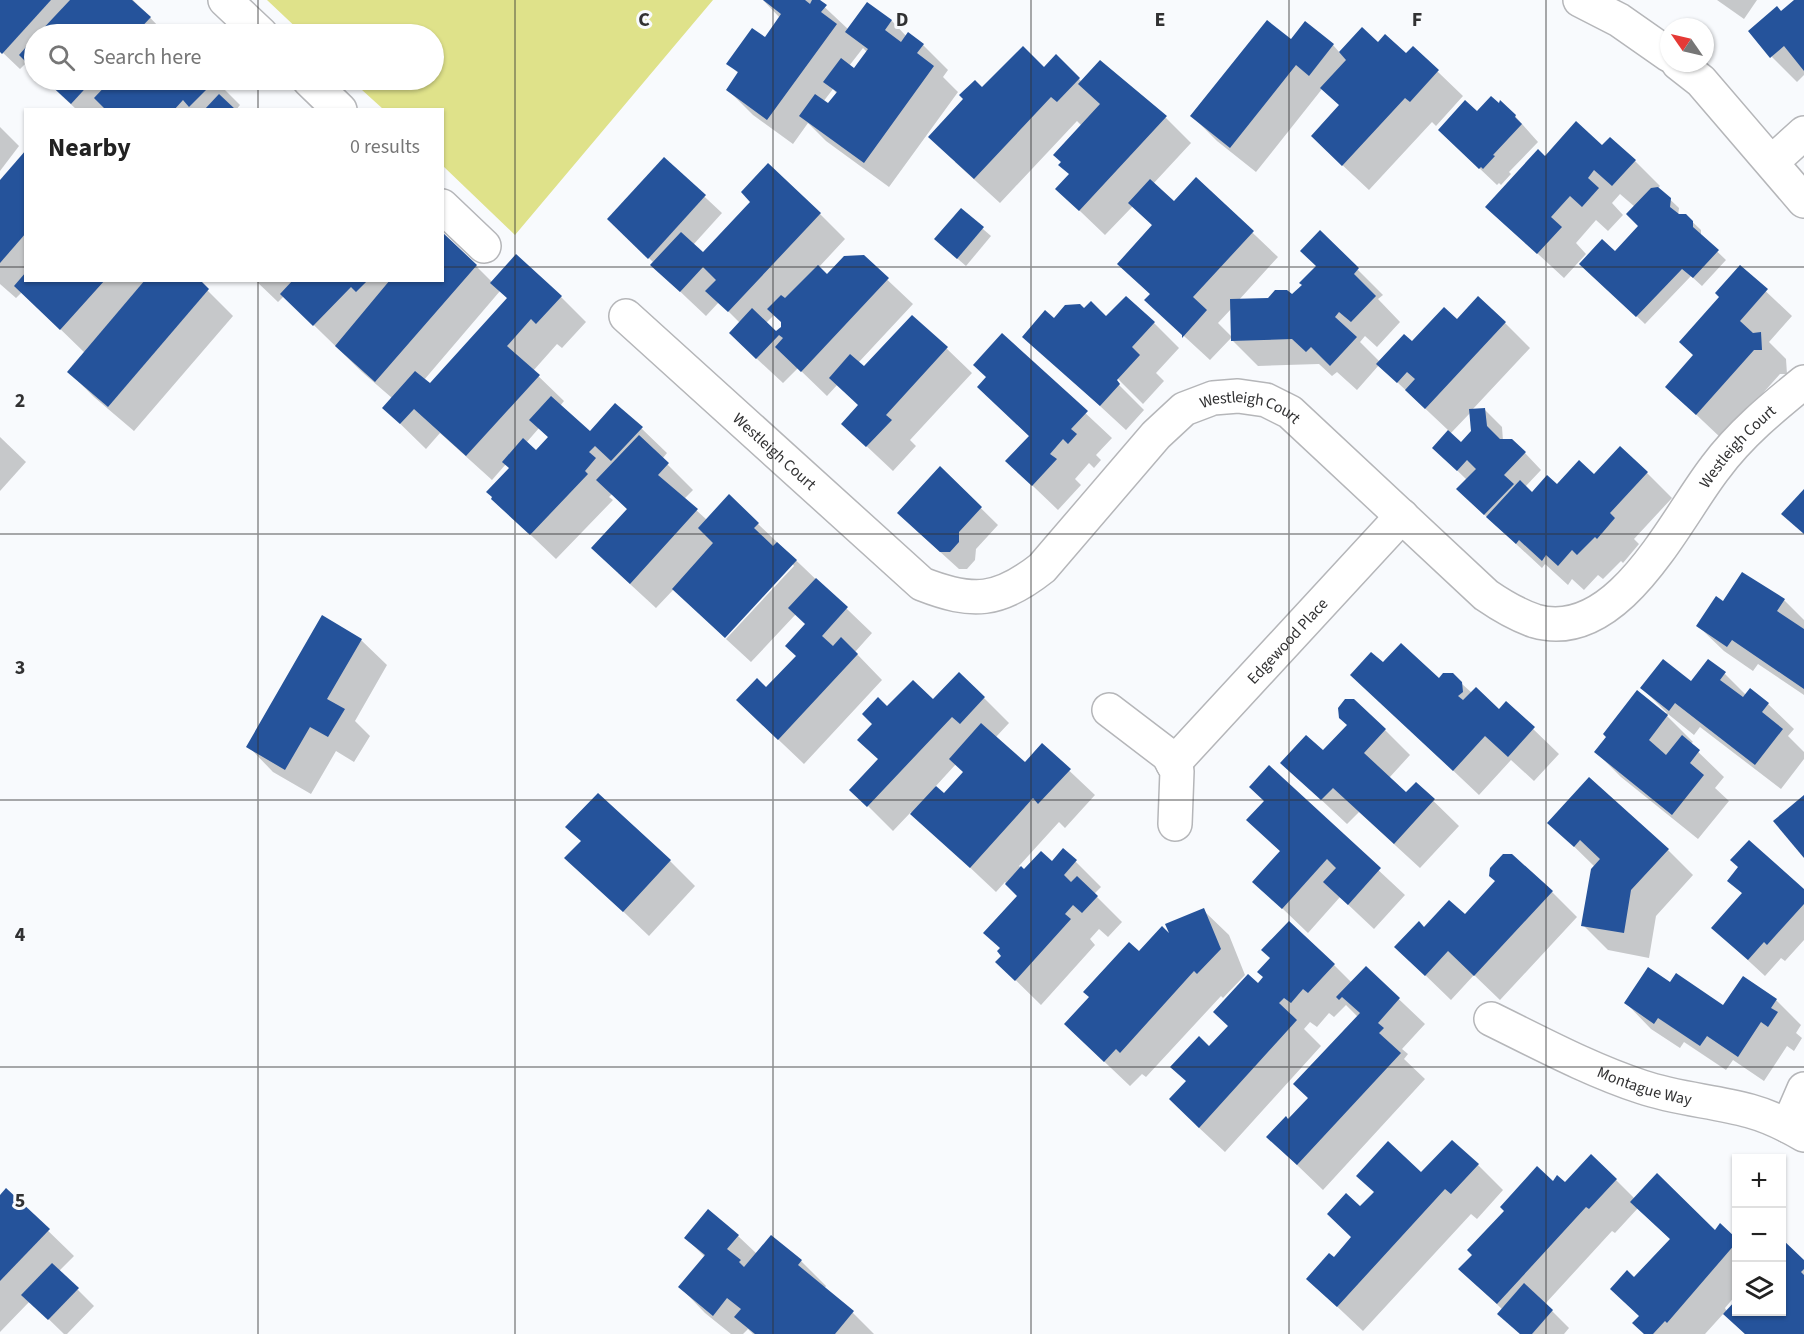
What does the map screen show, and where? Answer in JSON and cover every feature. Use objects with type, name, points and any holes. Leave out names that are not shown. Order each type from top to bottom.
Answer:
[{"type":"street","points":[[225,0],[250,24]]},
{"type":"street","points":[[1580,0],[1619,20],[1660,49]]},
{"type":"street","points":[[1690,72],[1701,81],[1804,201]]},
{"type":"street","points":[[319,90],[338,108]]},
{"type":"street","points":[[1772,162],[1804,133]]},
{"type":"street","points":[[444,208],[484,246]]},
{"type":"street","name":"Westleigh Court","points":[[626,315],[922,584],[944,593],[967,597],[991,596],[1020,585],[1042,568],[1156,435],[1184,409],[1213,398],[1238,396],[1266,400],[1290,412],[1486,595],[1509,611],[1537,621],[1566,623],[1594,615],[1624,593],[1644,570],[1716,466],[1767,412],[1804,382]]},
{"type":"street","name":"Edgewood Place","points":[[1173,764],[1402,516]]},
{"type":"street","points":[[1109,710],[1168,755],[1177,771],[1175,824]]},
{"type":"street","name":"Montague Way","points":[[1491,1019],[1608,1075],[1643,1088],[1751,1111],[1796,1130]]},
{"type":"street","points":[[1796,1130],[1804,1089]]},
{"type":"green space","points":[[267,0],[713,0],[515,235],[444,167],[444,108],[382,108],[362,90],[444,90],[444,24],[292,24]]},
{"type":"building","points":[[0,0],[51,0],[29,24],[24,24],[24,30],[2,54],[0,52]]},
{"type":"building","points":[[70,0],[132,0],[151,17],[144,24],[47,24]]},
{"type":"building","points":[[763,0],[805,0],[810,4],[812,0],[820,0],[827,5],[821,12],[837,24],[767,120],[726,90],[738,72],[726,64],[752,28],[765,37],[781,14]]},
{"type":"building","points":[[1794,0],[1804,0],[1804,71],[1784,46],[1770,58],[1748,31],[1777,6],[1781,11]]},
{"type":"building","points":[[867,2],[892,20],[885,30],[901,42],[908,32],[924,44],[917,53],[934,66],[864,163],[799,116],[815,94],[828,103],[837,92],[823,82],[841,58],[854,68],[868,49],[845,32]]},
{"type":"building","points":[[1267,20],[1291,39],[1305,21],[1334,44],[1309,76],[1296,65],[1230,148],[1190,116]]},
{"type":"building","points":[[1362,27],[1378,42],[1385,34],[1406,53],[1413,46],[1439,70],[1410,102],[1405,98],[1342,166],[1311,136],[1339,105],[1320,88],[1346,60],[1339,52]]},
{"type":"building","points":[[1023,46],[1044,67],[1056,54],[1080,78],[1057,102],[1051,97],[974,179],[928,137],[963,99],[959,95],[975,80],[982,87]]},
{"type":"building","points":[[24,49],[24,60],[19,55]]},
{"type":"building","points":[[1100,60],[1167,116],[1079,211],[1055,189],[1069,174],[1058,165],[1061,162],[1053,155],[1100,104],[1078,84]]},
{"type":"building","points":[[56,90],[84,90],[71,104]]},
{"type":"building","points":[[102,90],[206,90],[189,107],[183,100],[176,108],[104,108],[94,98]]},
{"type":"building","points":[[219,94],[234,108],[206,108]]},
{"type":"building","points":[[1491,96],[1499,103],[1500,100],[1522,124],[1483,169],[1481,167],[1479,169],[1438,130],[1465,100],[1477,111]]},
{"type":"building","points":[[1576,121],[1602,145],[1610,137],[1636,160],[1612,186],[1594,170],[1588,178],[1599,188],[1582,207],[1570,196],[1551,217],[1562,227],[1537,254],[1485,207],[1538,149],[1545,156]]},
{"type":"building","points":[[24,152],[24,235],[0,263],[0,180]]},
{"type":"building","points":[[664,157],[706,195],[648,259],[607,219]]},
{"type":"building","points":[[768,163],[821,213],[728,312],[705,291],[716,280],[703,267],[680,292],[650,265],[681,232],[703,252],[750,202],[741,192]]},
{"type":"building","points":[[1196,177],[1254,231],[1193,297],[1207,310],[1182,338],[1182,335],[1144,300],[1150,294],[1117,264],[1152,225],[1128,203],[1150,179],[1174,201]]},
{"type":"building","points":[[1658,187],[1671,198],[1670,207],[1679,214],[1686,214],[1693,221],[1693,227],[1719,250],[1693,278],[1682,269],[1636,317],[1579,264],[1602,239],[1615,251],[1638,226],[1626,214],[1651,188]]},
{"type":"building","points":[[961,208],[984,227],[957,259],[934,239]]},
{"type":"building","points":[[1320,230],[1359,268],[1354,274],[1376,296],[1351,322],[1339,312],[1335,317],[1357,337],[1330,366],[1311,347],[1306,352],[1292,339],[1231,341],[1230,299],[1268,298],[1275,290],[1287,290],[1292,294],[1302,285],[1299,283],[1316,266],[1300,251]]},
{"type":"building","points":[[444,234],[477,265],[375,382],[335,346],[388,282],[444,282]]},
{"type":"building","points":[[516,254],[562,296],[536,324],[531,319],[507,346],[540,375],[466,456],[414,409],[400,424],[382,408],[415,371],[430,383],[507,298],[490,283]]},
{"type":"building","points":[[864,255],[889,278],[801,372],[775,347],[783,338],[779,335],[756,359],[729,333],[752,308],[776,331],[781,327],[781,322],[767,309],[781,295],[785,298],[818,265],[827,274],[844,256]]},
{"type":"building","points":[[1740,265],[1768,289],[1740,321],[1753,333],[1761,332],[1762,350],[1754,350],[1696,415],[1665,387],[1693,355],[1679,342],[1719,297],[1715,293]]},
{"type":"building","points":[[24,274],[24,282],[103,282],[60,330],[14,286]]},
{"type":"building","points":[[143,282],[202,282],[209,289],[108,407],[67,372]]},
{"type":"building","points":[[291,282],[366,282],[356,292],[351,287],[313,326],[280,294]]},
{"type":"building","points":[[1126,296],[1155,322],[1132,347],[1140,355],[1117,380],[1120,384],[1100,406],[1022,337],[1045,310],[1054,318],[1065,305],[1080,304],[1084,308],[1091,301],[1106,316]]},
{"type":"building","points":[[1478,296],[1506,322],[1425,409],[1405,390],[1415,379],[1407,372],[1397,383],[1376,364],[1404,334],[1412,341],[1444,307],[1457,319]]},
{"type":"building","points":[[912,315],[948,347],[886,415],[892,420],[866,447],[841,424],[858,405],[829,378],[850,354],[864,366]]},
{"type":"building","points":[[1002,333],[1088,411],[1071,429],[1077,434],[1068,444],[1063,439],[1050,454],[1057,459],[1032,486],[1005,461],[1029,436],[977,387],[986,377],[973,365]]},
{"type":"building","points":[[551,396],[590,431],[615,403],[643,427],[611,461],[595,446],[589,452],[596,458],[585,471],[588,474],[530,535],[486,492],[509,468],[502,462],[523,438],[536,450],[548,437],[529,420]]},
{"type":"building","points":[[1485,408],[1487,426],[1500,439],[1512,439],[1526,452],[1504,475],[1514,484],[1484,515],[1456,489],[1476,469],[1467,460],[1457,471],[1432,448],[1448,430],[1461,442],[1471,431],[1469,409]]},
{"type":"building","points":[[639,435],[669,463],[658,475],[698,509],[630,584],[591,548],[627,509],[596,480]]},
{"type":"building","points":[[1620,446],[1648,472],[1610,513],[1615,518],[1597,539],[1595,537],[1577,555],[1572,550],[1558,566],[1546,555],[1542,561],[1519,540],[1516,544],[1486,517],[1520,480],[1532,492],[1547,475],[1557,484],[1579,460],[1594,474]]},
{"type":"building","points":[[940,466],[982,507],[959,532],[959,542],[950,552],[940,552],[897,513]]},
{"type":"building","points":[[1804,489],[1804,534],[1781,514]]},
{"type":"building","points":[[729,494],[759,523],[754,528],[773,546],[777,542],[797,560],[725,638],[672,589],[713,543],[698,528]]},
{"type":"building","points":[[1742,572],[1785,599],[1777,611],[1804,629],[1804,689],[1732,640],[1727,647],[1696,626],[1716,596],[1723,601]]},
{"type":"building","points":[[816,578],[848,607],[822,636],[833,646],[841,637],[858,654],[778,740],[736,700],[757,678],[766,687],[796,656],[785,646],[805,624],[788,608]]},
{"type":"building","points":[[322,615],[362,639],[327,699],[345,709],[328,737],[310,727],[285,770],[246,747]]},
{"type":"building","points":[[1401,643],[1439,678],[1443,673],[1453,673],[1462,682],[1463,692],[1458,696],[1463,700],[1476,687],[1499,709],[1506,701],[1535,727],[1508,757],[1485,736],[1453,771],[1350,675],[1371,652],[1383,662]]},
{"type":"building","points":[[1663,659],[1691,681],[1708,659],[1726,672],[1720,680],[1743,697],[1750,688],[1769,703],[1762,712],[1783,729],[1755,765],[1675,703],[1669,711],[1640,688]]},
{"type":"building","points":[[959,672],[985,697],[960,724],[952,717],[867,807],[849,790],[878,759],[857,740],[872,724],[862,714],[878,697],[887,706],[913,680],[933,699]]},
{"type":"building","points":[[1637,690],[1668,715],[1649,740],[1666,755],[1682,735],[1700,750],[1690,763],[1704,775],[1672,815],[1594,752],[1606,737],[1603,734]]},
{"type":"building","points":[[1345,699],[1354,699],[1386,729],[1364,753],[1406,792],[1416,782],[1435,799],[1394,844],[1333,788],[1321,800],[1280,763],[1306,735],[1323,750],[1347,725],[1339,718],[1338,708]]},
{"type":"building","points":[[981,723],[1025,762],[1042,743],[1071,769],[1038,804],[1033,798],[970,868],[910,814],[936,786],[944,793],[963,772],[949,759]]},
{"type":"building","points":[[1269,765],[1381,868],[1348,905],[1323,882],[1336,868],[1327,859],[1282,909],[1252,882],[1280,851],[1246,820],[1264,801],[1249,787]]},
{"type":"building","points":[[1589,777],[1669,849],[1631,890],[1624,933],[1581,926],[1591,869],[1600,859],[1580,840],[1574,847],[1547,823]]},
{"type":"building","points":[[598,793],[671,860],[623,912],[564,858],[581,841],[565,827]]},
{"type":"building","points":[[1804,795],[1804,858],[1773,821]]},
{"type":"building","points":[[1749,840],[1804,889],[1804,904],[1767,945],[1764,942],[1748,960],[1711,928],[1742,893],[1727,881],[1738,867],[1730,860]]},
{"type":"building","points":[[1063,848],[1077,860],[1064,875],[1071,882],[1077,876],[1098,896],[1082,913],[1073,905],[1065,914],[1071,919],[1015,981],[995,962],[1001,956],[997,951],[1000,948],[983,933],[1017,896],[1005,884],[1021,866],[1024,869],[1041,851],[1052,861]]},
{"type":"building","points":[[1503,854],[1512,854],[1553,891],[1474,976],[1448,951],[1425,976],[1394,947],[1419,921],[1424,927],[1449,900],[1465,914],[1495,881],[1489,876],[1490,868]]},
{"type":"building","points":[[1204,908],[1221,949],[1197,974],[1194,971],[1120,1053],[1116,1049],[1104,1062],[1064,1024],[1089,997],[1083,992],[1129,942],[1139,951],[1162,926],[1169,933],[1165,924]]},
{"type":"building","points":[[1289,921],[1335,964],[1308,993],[1303,989],[1291,1003],[1284,998],[1279,1003],[1297,1020],[1199,1128],[1169,1099],[1186,1081],[1170,1067],[1199,1036],[1209,1046],[1228,1026],[1213,1012],[1248,974],[1258,983],[1263,977],[1257,972],[1270,958],[1261,950]]},
{"type":"building","points":[[1366,966],[1400,998],[1378,1023],[1384,1028],[1379,1033],[1401,1053],[1297,1165],[1266,1137],[1308,1098],[1293,1084],[1360,1013],[1342,997],[1339,1000],[1336,997]]},
{"type":"building","points":[[1648,967],[1670,982],[1676,973],[1723,1005],[1743,976],[1777,999],[1771,1008],[1778,1012],[1768,1027],[1761,1022],[1738,1057],[1707,1036],[1700,1046],[1658,1018],[1654,1024],[1624,1003]]},
{"type":"building","points":[[1452,1140],[1479,1164],[1451,1194],[1445,1189],[1337,1307],[1306,1279],[1329,1253],[1334,1257],[1351,1237],[1327,1214],[1346,1193],[1360,1206],[1374,1192],[1356,1176],[1388,1141],[1421,1172]]},
{"type":"building","points":[[1591,1154],[1617,1179],[1589,1209],[1586,1207],[1497,1304],[1458,1269],[1472,1255],[1467,1250],[1504,1211],[1500,1207],[1537,1166],[1553,1181],[1557,1175],[1565,1182]]},
{"type":"building","points":[[1657,1173],[1715,1230],[1720,1223],[1732,1234],[1732,1248],[1667,1323],[1665,1321],[1653,1334],[1644,1334],[1632,1323],[1639,1316],[1610,1289],[1627,1270],[1634,1277],[1670,1239],[1630,1202]]},
{"type":"building","points":[[6,1188],[50,1229],[0,1281],[0,1195]]},
{"type":"building","points":[[708,1209],[739,1235],[727,1249],[741,1260],[739,1262],[744,1267],[771,1235],[802,1260],[798,1265],[854,1311],[835,1334],[755,1334],[734,1317],[741,1309],[727,1298],[713,1316],[678,1287],[705,1255],[684,1238]]},
{"type":"building","points":[[1786,1243],[1804,1260],[1804,1269],[1801,1272],[1804,1275],[1804,1334],[1745,1334],[1723,1314],[1732,1304],[1732,1316],[1786,1316]]},
{"type":"building","points":[[52,1263],[79,1288],[48,1320],[21,1295]]},
{"type":"building","points":[[1524,1283],[1553,1310],[1532,1334],[1520,1334],[1497,1314]]}]
